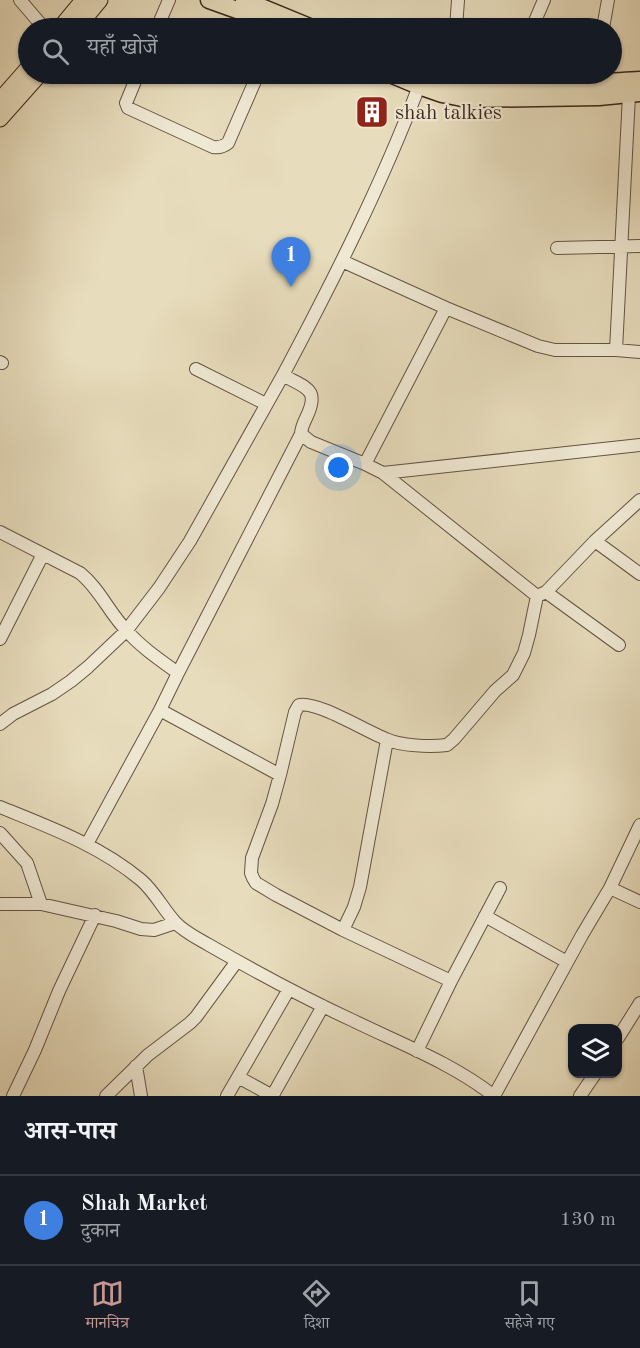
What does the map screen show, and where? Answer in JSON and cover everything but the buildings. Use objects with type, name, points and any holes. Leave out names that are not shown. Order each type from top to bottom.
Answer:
[{"type":"highway","points":[[209,0],[255,18]]},
{"type":"highway","points":[[244,0],[288,18]]},
{"type":"highway","points":[[622,79],[640,80]]},
{"type":"highway","points":[[424,84],[442,94],[467,99],[635,94]]},
{"type":"highway","points":[[466,84],[477,88],[496,84]]},
{"type":"highway","points":[[532,84],[547,86],[558,84]]},
{"type":"main road","points":[[68,18],[83,0]]},
{"type":"main road","points":[[85,18],[100,0]]},
{"type":"main road","points":[[1,95],[18,78]]},
{"type":"main road","points":[[0,119],[31,84]]},
{"type":"street","points":[[20,0],[35,18]]},
{"type":"street","points":[[161,18],[169,0]]},
{"type":"street","points":[[457,18],[458,0]]},
{"type":"street","points":[[536,18],[544,0]]},
{"type":"street","points":[[605,18],[608,0]]},
{"type":"street","points":[[134,84],[126,103],[127,107],[219,148],[228,143],[254,84]]},
{"type":"street","points":[[0,724],[13,714],[66,685],[88,667],[126,631],[178,560],[283,375],[342,261],[403,129],[416,84]]},
{"type":"street","points":[[616,350],[635,94]]},
{"type":"street","points":[[557,248],[640,246]]},
{"type":"street","points":[[342,261],[446,308],[547,349],[640,352]]},
{"type":"street","points":[[365,464],[446,308]]},
{"type":"street","points":[[196,369],[266,404]]},
{"type":"street","points":[[87,844],[160,710],[301,435],[301,429],[312,406],[313,398],[310,391],[283,375]]},
{"type":"street","points":[[301,435],[311,442],[383,473],[542,594],[619,645]]},
{"type":"street","points":[[383,473],[640,445]]},
{"type":"street","points":[[451,981],[343,930],[276,895],[256,883],[253,878],[252,858],[272,804],[295,712],[298,705],[305,704],[327,711],[398,743],[444,745],[450,743],[495,691],[513,675],[521,660],[542,594],[640,500]]},
{"type":"street","points":[[0,532],[80,573],[97,590],[126,631],[178,673]]},
{"type":"street","points":[[595,542],[640,574]]},
{"type":"street","points":[[0,639],[43,554]]},
{"type":"street","points":[[160,710],[280,775]]},
{"type":"street","points":[[343,930],[360,887],[387,740]]},
{"type":"street","points":[[0,807],[87,844],[143,882],[175,923],[192,936],[323,1006],[468,1078],[494,1096],[610,888],[640,825]]},
{"type":"street","points":[[0,833],[27,863],[41,904]]},
{"type":"street","points":[[417,1051],[500,888]]},
{"type":"street","points":[[610,888],[640,902]]},
{"type":"street","points":[[0,904],[41,904],[95,915],[141,929],[154,930],[175,923]]},
{"type":"street","points":[[13,1096],[95,915]]},
{"type":"street","points":[[485,916],[567,962]]},
{"type":"street","points":[[106,1096],[148,1054],[196,1017],[237,961]]},
{"type":"street","points":[[227,1096],[290,989]]},
{"type":"street","points":[[622,1032],[640,1004]]},
{"type":"street","points":[[238,1077],[268,1094],[274,1093],[323,1006]]},
{"type":"street","points":[[136,1066],[141,1096]]},
{"type":"street","points":[[580,1096],[592,1078]]},
{"type":"place","name":"shah talkies","points":[[372,112]]},
{"type":"place","name":"Shah Market","points":[[291,287]]}]
